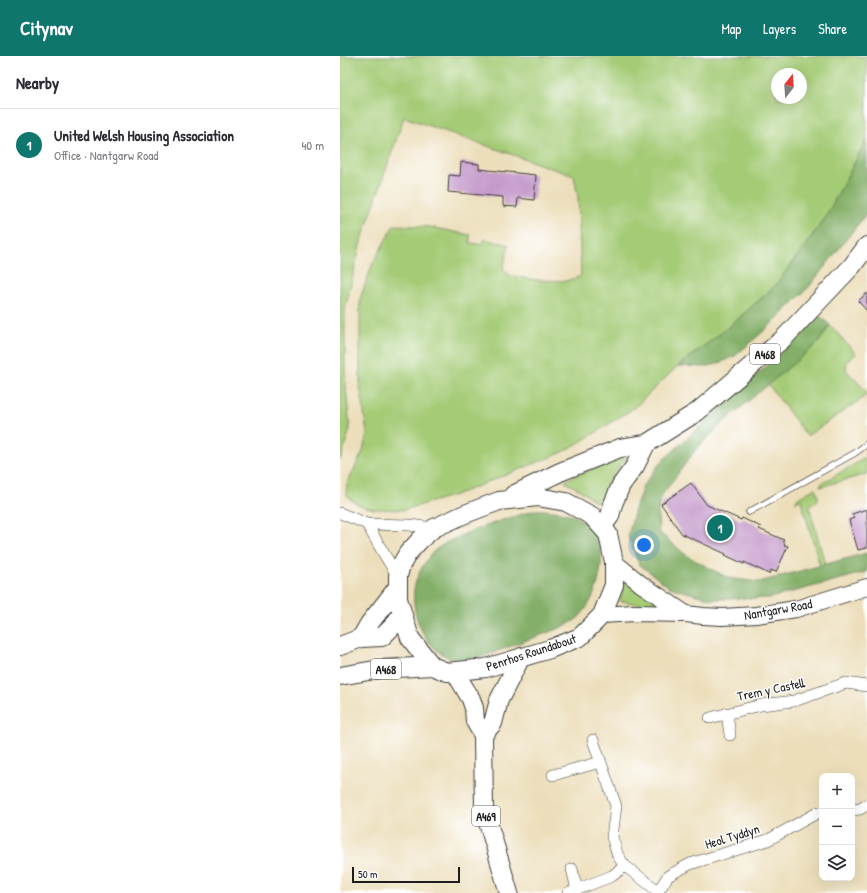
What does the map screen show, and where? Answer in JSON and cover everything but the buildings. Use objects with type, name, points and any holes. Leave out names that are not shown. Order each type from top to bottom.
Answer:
[{"type":"main road","name":"A468","points":[[499,501],[560,472],[620,448],[646,444],[697,412],[784,338],[852,266],[867,246]]},
{"type":"main road","points":[[602,528],[610,516],[621,485],[635,466],[646,444]]},
{"type":"main road","name":"Penrhos Roundabout","points":[[538,497],[566,502],[592,516],[608,534],[614,562],[614,585],[602,615],[580,637],[486,668],[446,672],[432,666],[410,638],[398,599],[398,581],[401,565],[408,553],[434,528],[499,501],[538,497]]},
{"type":"main road","name":"Nantgarw Road","points":[[614,562],[641,584],[686,614]]},
{"type":"main road","points":[[361,638],[398,581]]},
{"type":"main road","name":"Nantgarw Road","points":[[602,615],[634,613],[686,614],[722,617],[756,615],[796,609],[867,588]]},
{"type":"main road","points":[[340,646],[361,638],[382,637],[394,625],[402,613]]},
{"type":"main road","points":[[483,735],[493,723],[499,700],[521,657]]},
{"type":"main road","name":"A468","points":[[340,676],[380,669],[432,666]]},
{"type":"main road","name":"A469","points":[[455,672],[471,699],[474,708],[475,721],[483,735],[484,809],[509,893]]},
{"type":"street","points":[[340,513],[367,524],[409,525],[434,528]]},
{"type":"street","points":[[367,524],[382,549],[398,581]]},
{"type":"street","name":"Trem y Castell","points":[[710,718],[761,705],[794,701],[846,683],[867,686]]},
{"type":"street","name":"Trem y Castell","points":[[727,714],[730,735]]},
{"type":"street","points":[[593,740],[616,806],[612,837],[618,856],[625,866],[658,892]]},
{"type":"street","points":[[553,775],[601,762]]},
{"type":"street","points":[[855,810],[860,810],[867,805]]},
{"type":"street","name":"Heol Tyddyn","points":[[658,892],[668,876],[690,864],[768,840],[819,812]]},
{"type":"street","points":[[572,869],[572,892],[612,876],[625,866]]},
{"type":"lane","points":[[749,512],[849,456],[867,444]]},
{"type":"green space","points":[[340,56],[867,56],[867,139],[826,217],[775,286],[730,326],[678,366],[635,407],[563,452],[458,494],[404,510],[374,509],[361,506],[351,500],[346,494],[347,484],[363,451],[367,433],[360,386],[360,299],[372,265],[394,225],[429,227],[470,235],[470,243],[483,244],[485,239],[509,245],[503,269],[511,276],[536,280],[566,281],[581,276],[578,197],[574,176],[404,117],[360,245],[345,310],[345,377],[350,429],[340,462]]},
{"type":"green space","points":[[867,139],[867,213],[808,288],[766,329],[735,356],[717,364],[705,367],[678,366],[730,326],[775,286],[826,217]]},
{"type":"green space","points":[[818,315],[830,325],[818,343],[727,419],[697,448],[662,495],[658,511],[659,532],[687,556],[728,578],[759,582],[867,553],[867,572],[770,598],[711,599],[669,587],[639,564],[628,537],[634,512],[643,486],[661,462],[804,332]]},
{"type":"green space","points":[[830,325],[856,354],[847,361],[846,370],[867,392],[867,395],[807,436],[768,384],[818,343]]},
{"type":"green space","points":[[625,455],[627,457],[614,473],[599,503],[565,482],[566,480]]},
{"type":"green space","points":[[867,457],[867,474],[820,487],[822,483]]},
{"type":"green space","points":[[815,488],[818,499],[816,503],[809,506],[825,564],[820,566],[801,500],[795,502],[798,498]]},
{"type":"green space","points":[[537,510],[571,515],[589,526],[596,535],[600,547],[600,572],[597,585],[586,608],[573,622],[476,659],[460,661],[445,656],[428,641],[422,632],[415,611],[414,590],[419,574],[427,560],[433,552],[441,546],[466,533]]},
{"type":"green space","points":[[625,579],[661,604],[658,607],[620,601]]},
{"type":"place","name":"United Welsh Housing Association","points":[[720,528]]}]
